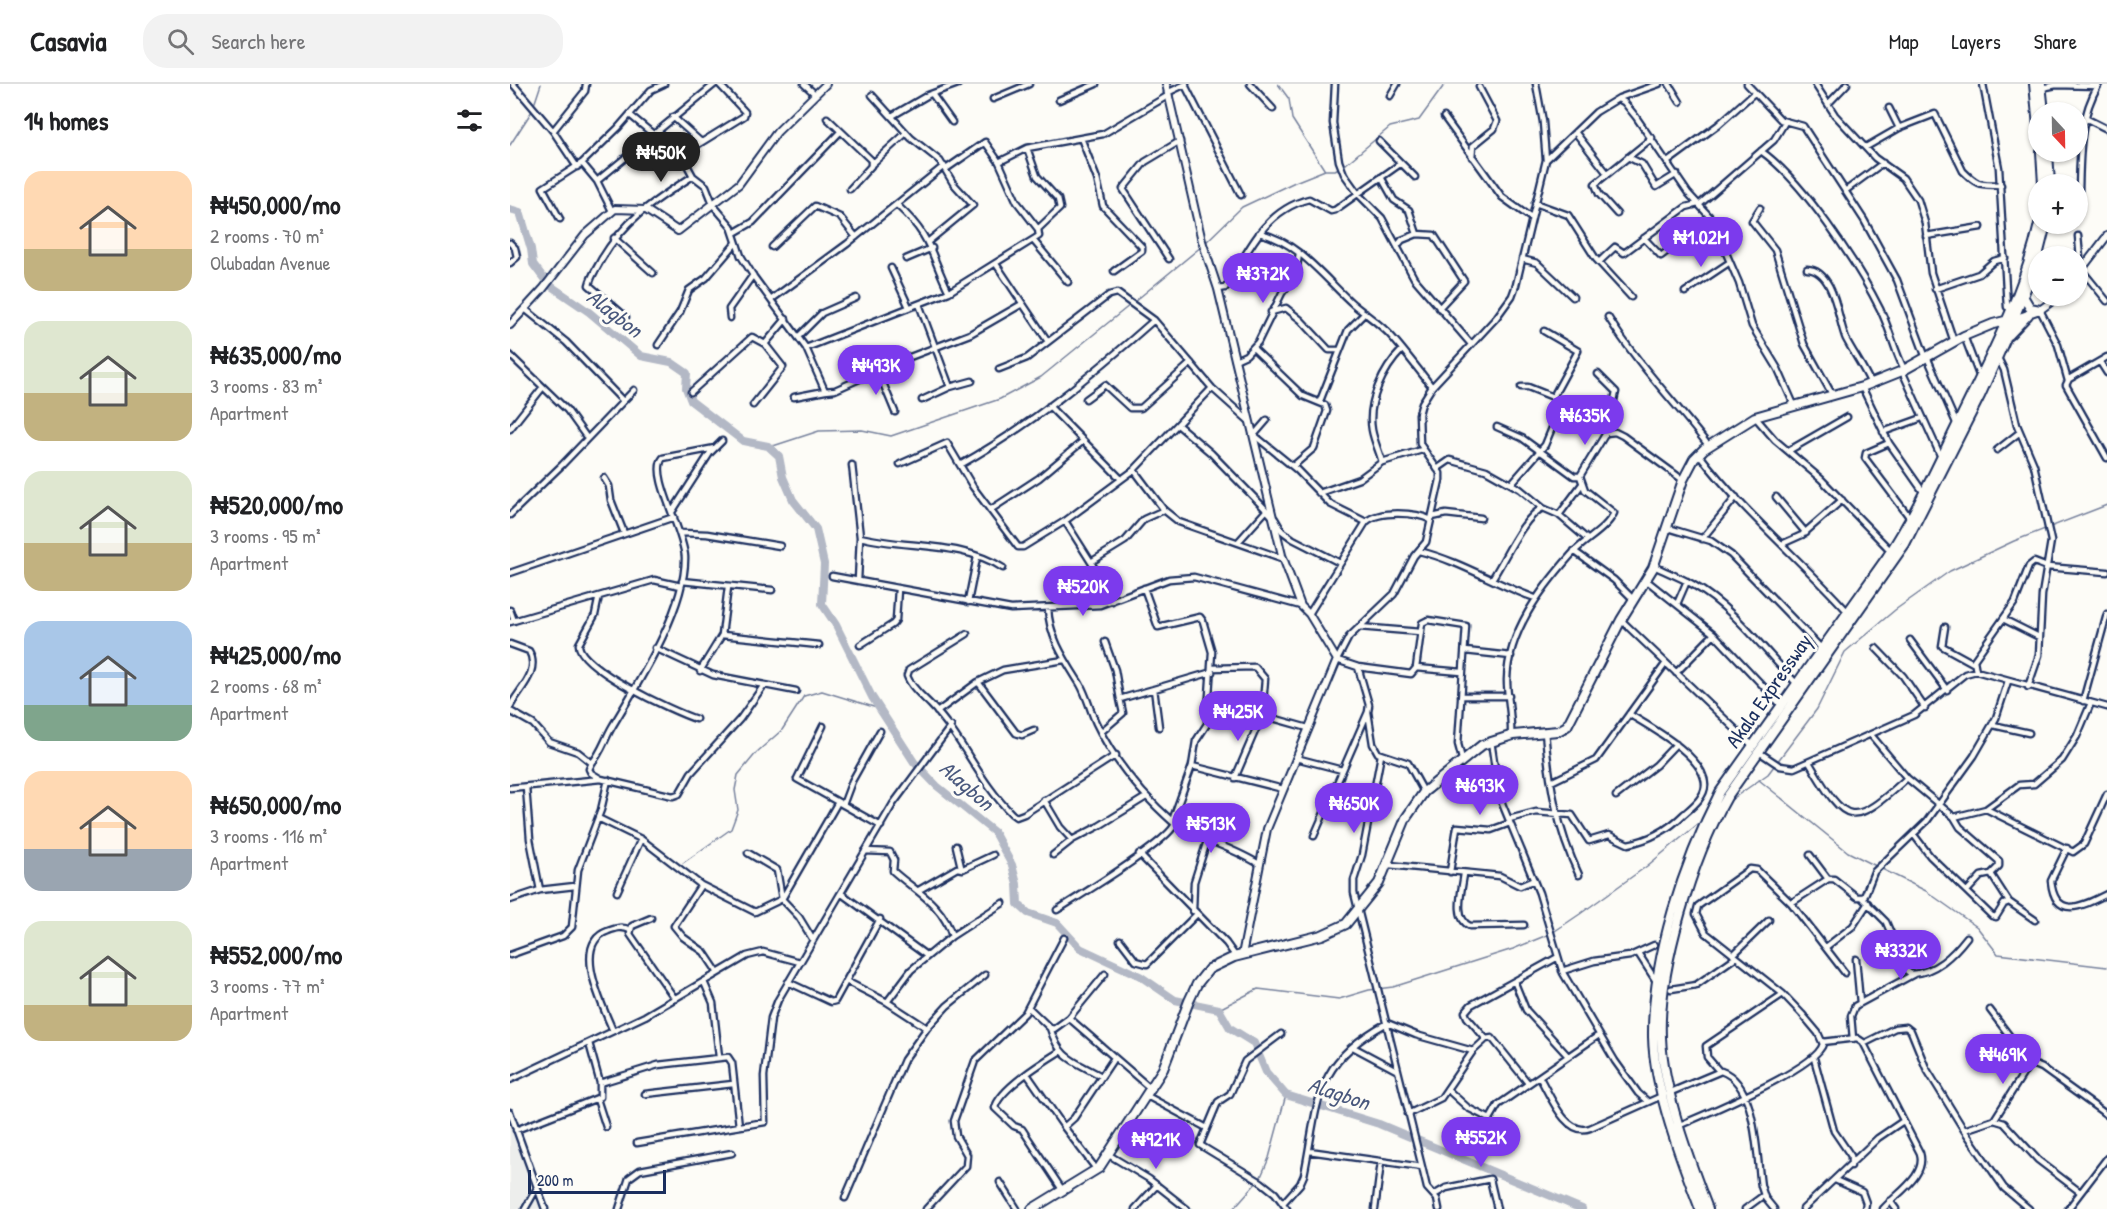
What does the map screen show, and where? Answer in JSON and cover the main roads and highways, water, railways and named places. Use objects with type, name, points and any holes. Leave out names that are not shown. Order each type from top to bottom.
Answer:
[{"type":"main road","points":[[2039,85],[2042,102]]},
{"type":"main road","points":[[2039,85],[2039,102]]},
{"type":"main road","name":"Akala Expressway","points":[[1700,1209],[1653,1037],[1664,945],[1705,821],[1723,798],[1752,745],[1781,705],[1793,695],[1796,683],[1891,551],[1910,519],[2001,339],[2019,296],[2037,234]]},
{"type":"main road","name":"Akala Expressway","points":[[2019,296],[2036,264],[2044,234]]},
{"type":"main road","points":[[1032,1209],[1097,1170],[1149,1092],[1167,1060],[1189,1001],[1197,984],[1209,969],[1239,956],[1322,935],[1346,924],[1357,913],[1389,865],[1406,818],[1424,792],[1462,759],[1491,741],[1511,735],[1564,729],[1571,722],[1621,620],[1654,566],[1683,480],[1699,454],[1708,445],[1755,417],[1862,387],[1903,370],[1996,320],[2019,296],[2030,308],[2040,310]]},
{"type":"main road","points":[[1983,327],[2001,339],[2028,315]]},
{"type":"main road","points":[[1983,327],[2009,320]]},
{"type":"main road","name":"Akala Expressway","points":[[1723,798],[1759,751],[1793,695],[1905,544],[1926,506],[1997,356],[2001,339]]},
{"type":"main road","name":"Akala Expressway","points":[[1708,1209],[1667,1093],[1661,1037],[1663,990],[1672,947],[1714,812]]},
{"type":"waterway","points":[[535,102],[541,84]]},
{"type":"waterway","points":[[1278,84],[1289,99],[1292,119],[1324,169]]},
{"type":"waterway","points":[[1205,243],[1242,207],[1325,170],[1335,170],[1346,164],[1390,127],[1419,120],[1445,84]]},
{"type":"waterway","points":[[510,145],[532,111]]},
{"type":"waterway","name":"Alagbon","points":[[510,209],[520,212],[533,264],[548,284],[589,312],[641,356],[671,362],[687,373],[686,388],[691,401],[743,441],[768,446],[779,456],[783,477],[793,500],[816,529],[824,564],[822,604],[836,625],[872,697],[914,762],[937,786],[994,832],[1012,865],[1017,884],[1018,904],[1028,913],[1057,923],[1080,948],[1140,976],[1175,1000],[1219,1009],[1230,1028],[1254,1043],[1266,1072],[1286,1095],[1379,1124],[1582,1209]]},
{"type":"waterway","points":[[1134,302],[1202,246]]},
{"type":"waterway","points":[[770,447],[819,431],[862,430],[891,436],[1000,399],[1041,377],[1130,305]]},
{"type":"waterway","points":[[1728,802],[1768,774],[1817,709],[1845,652],[1895,610],[1950,571],[2014,541],[2107,505]]},
{"type":"waterway","points":[[683,863],[731,829],[738,810],[735,790],[738,775],[757,752],[782,730],[804,696],[822,691],[880,709]]},
{"type":"waterway","points":[[1759,780],[1848,852],[1926,891],[1977,927],[1998,954],[2107,967]]},
{"type":"waterway","points":[[1219,1009],[1258,989],[1339,999],[1369,990],[1393,987],[1513,949],[1552,933],[1580,914],[1647,866],[1704,819]]},
{"type":"waterway","points":[[1260,1179],[1269,1158],[1286,1095]]},
{"type":"waterway","points":[[1233,1209],[1257,1182]]}]
